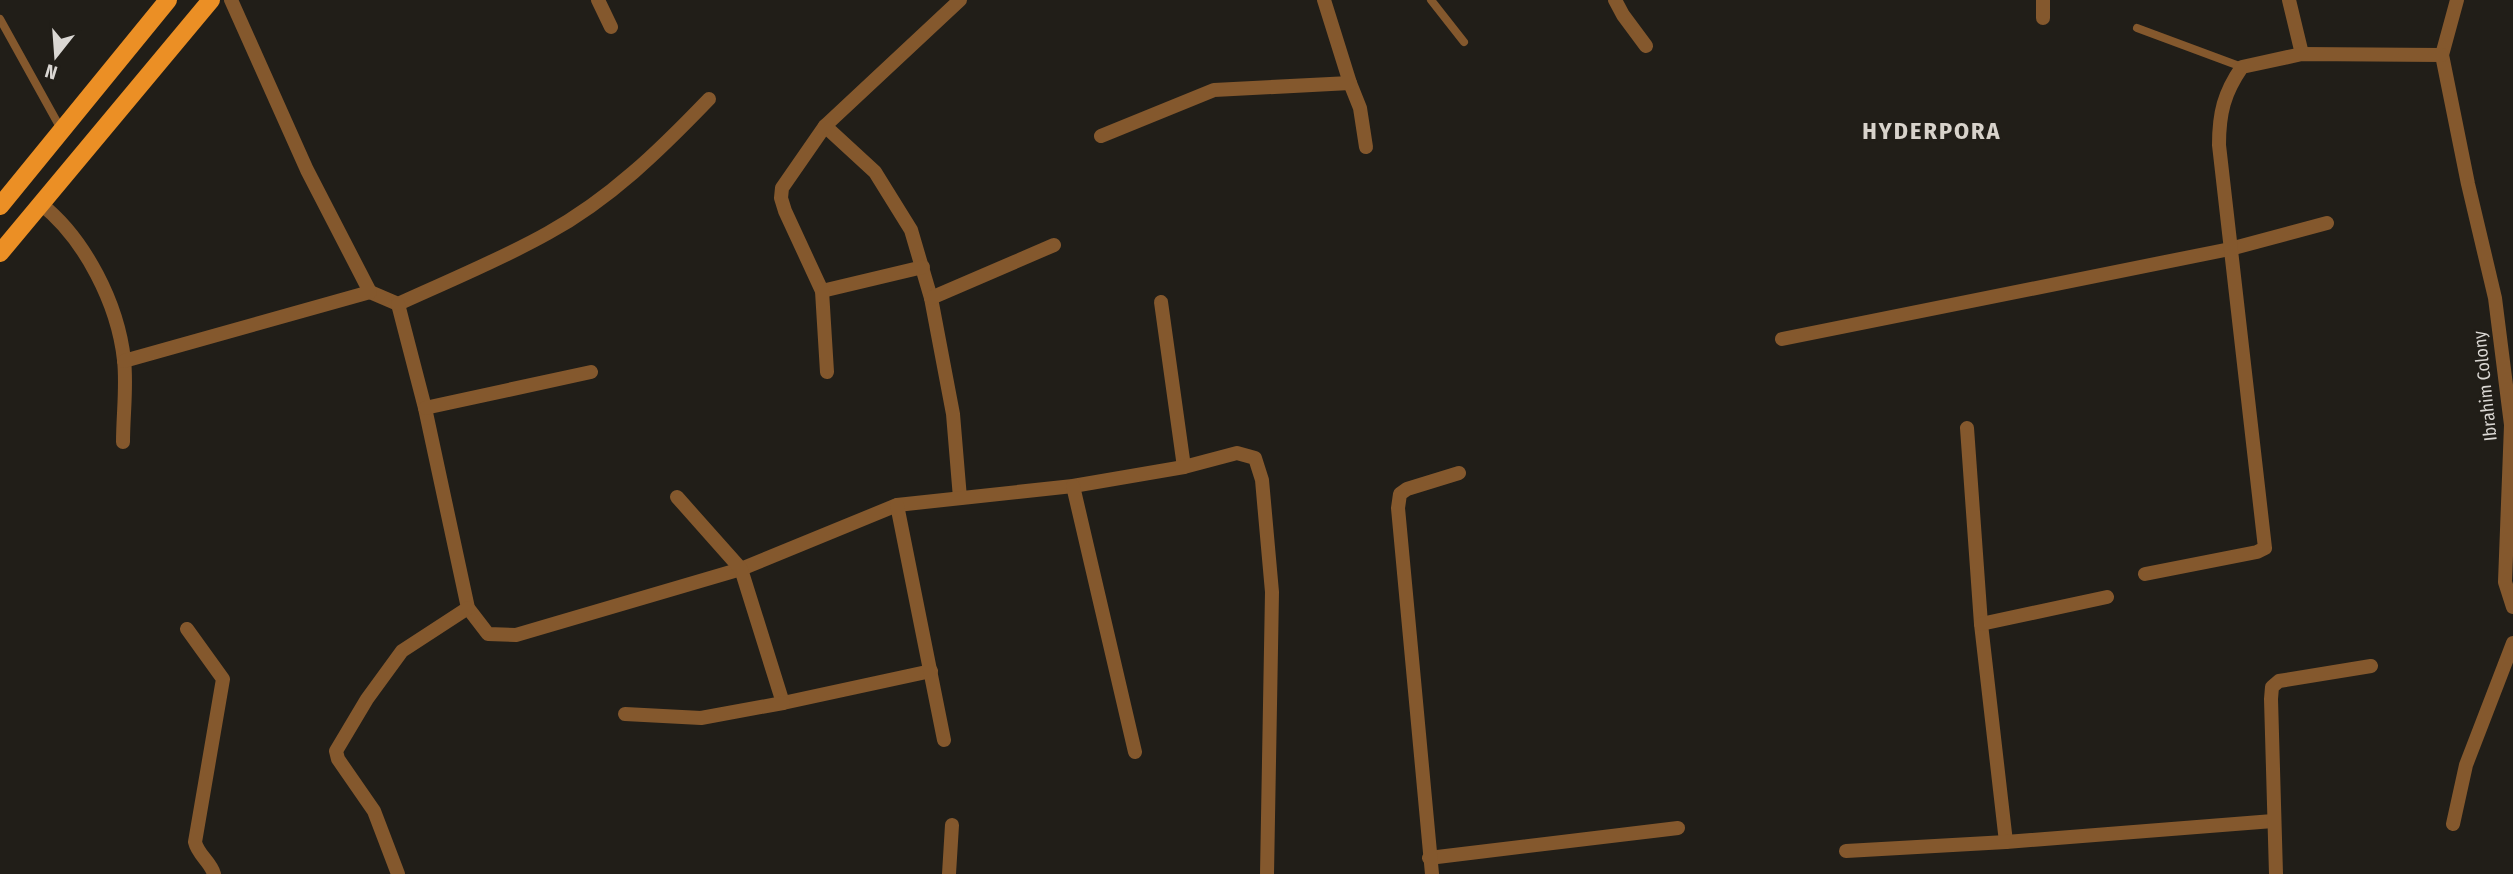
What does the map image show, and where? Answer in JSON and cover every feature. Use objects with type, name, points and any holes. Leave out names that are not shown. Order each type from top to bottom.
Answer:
[{"type":"main road","points":[[0,206],[168,0]]},
{"type":"main road","points":[[0,254],[211,0]]},
{"type":"street","points":[[232,0],[307,170],[369,292]]},
{"type":"street","points":[[598,0],[611,27]]},
{"type":"street","points":[[827,372],[822,291],[781,198],[782,188],[825,126],[960,0]]},
{"type":"street","points":[[1324,0],[1360,108],[1366,147]]},
{"type":"street","points":[[1615,0],[1646,46]]},
{"type":"street","points":[[2043,0],[2043,18]]},
{"type":"street","points":[[2288,0],[2302,54]]},
{"type":"street","name":"Ibrahim Colony","points":[[2457,0],[2442,55],[2495,298],[2511,425],[2505,582],[2513,607]]},
{"type":"street","points":[[2146,574],[2265,548],[2230,249],[2219,128],[2228,88],[2242,67],[2302,54],[2442,55]]},
{"type":"street","points":[[1101,136],[1214,90],[1350,83]]},
{"type":"street","points":[[124,360],[369,292],[398,304],[548,233],[586,210],[655,156],[709,99]]},
{"type":"street","points":[[825,126],[860,156],[886,187],[911,230],[931,298],[953,414],[960,498]]},
{"type":"street","points":[[41,204],[58,218],[89,262],[105,292],[117,324],[124,360],[123,442]]},
{"type":"street","points":[[1782,339],[2230,249],[2327,223]]},
{"type":"street","points":[[931,298],[1054,245]]},
{"type":"street","points":[[822,291],[923,267]]},
{"type":"street","points":[[1161,302],[1184,467]]},
{"type":"street","points":[[398,304],[425,408],[468,608],[488,634],[516,635],[741,569],[897,505],[1073,485],[1184,467],[1237,453],[1255,458],[1259,467],[1272,592],[1267,874]]},
{"type":"street","points":[[425,408],[591,372]]},
{"type":"street","points":[[1966,428],[1981,624],[2006,842]]},
{"type":"street","points":[[1432,874],[1398,508],[1400,494],[1407,489],[1459,473]]},
{"type":"street","points":[[1073,485],[1135,752]]},
{"type":"street","points":[[677,497],[741,569],[782,703]]},
{"type":"street","points":[[897,505],[944,740]]},
{"type":"street","points":[[1981,624],[2107,597]]},
{"type":"street","points":[[398,874],[374,811],[338,759],[336,751],[380,680],[402,651],[468,608]]},
{"type":"street","points":[[187,629],[223,679],[195,842],[198,852],[214,874]]},
{"type":"street","points":[[2453,824],[2466,765],[2513,643]]},
{"type":"street","points":[[2276,874],[2271,699],[2273,687],[2279,681],[2371,666]]},
{"type":"street","points":[[625,714],[701,718],[930,671]]},
{"type":"street","points":[[1846,851],[2006,842],[2273,821]]},
{"type":"street","points":[[948,874],[952,825]]},
{"type":"street","points":[[1429,858],[1678,828]]},
{"type":"lane","points":[[1431,0],[1464,42]]},
{"type":"lane","points":[[0,19],[61,129]]},
{"type":"lane","points":[[2137,28],[2242,67]]},
{"type":"district","name":"HYDERPORA","points":[[1932,131]]}]
